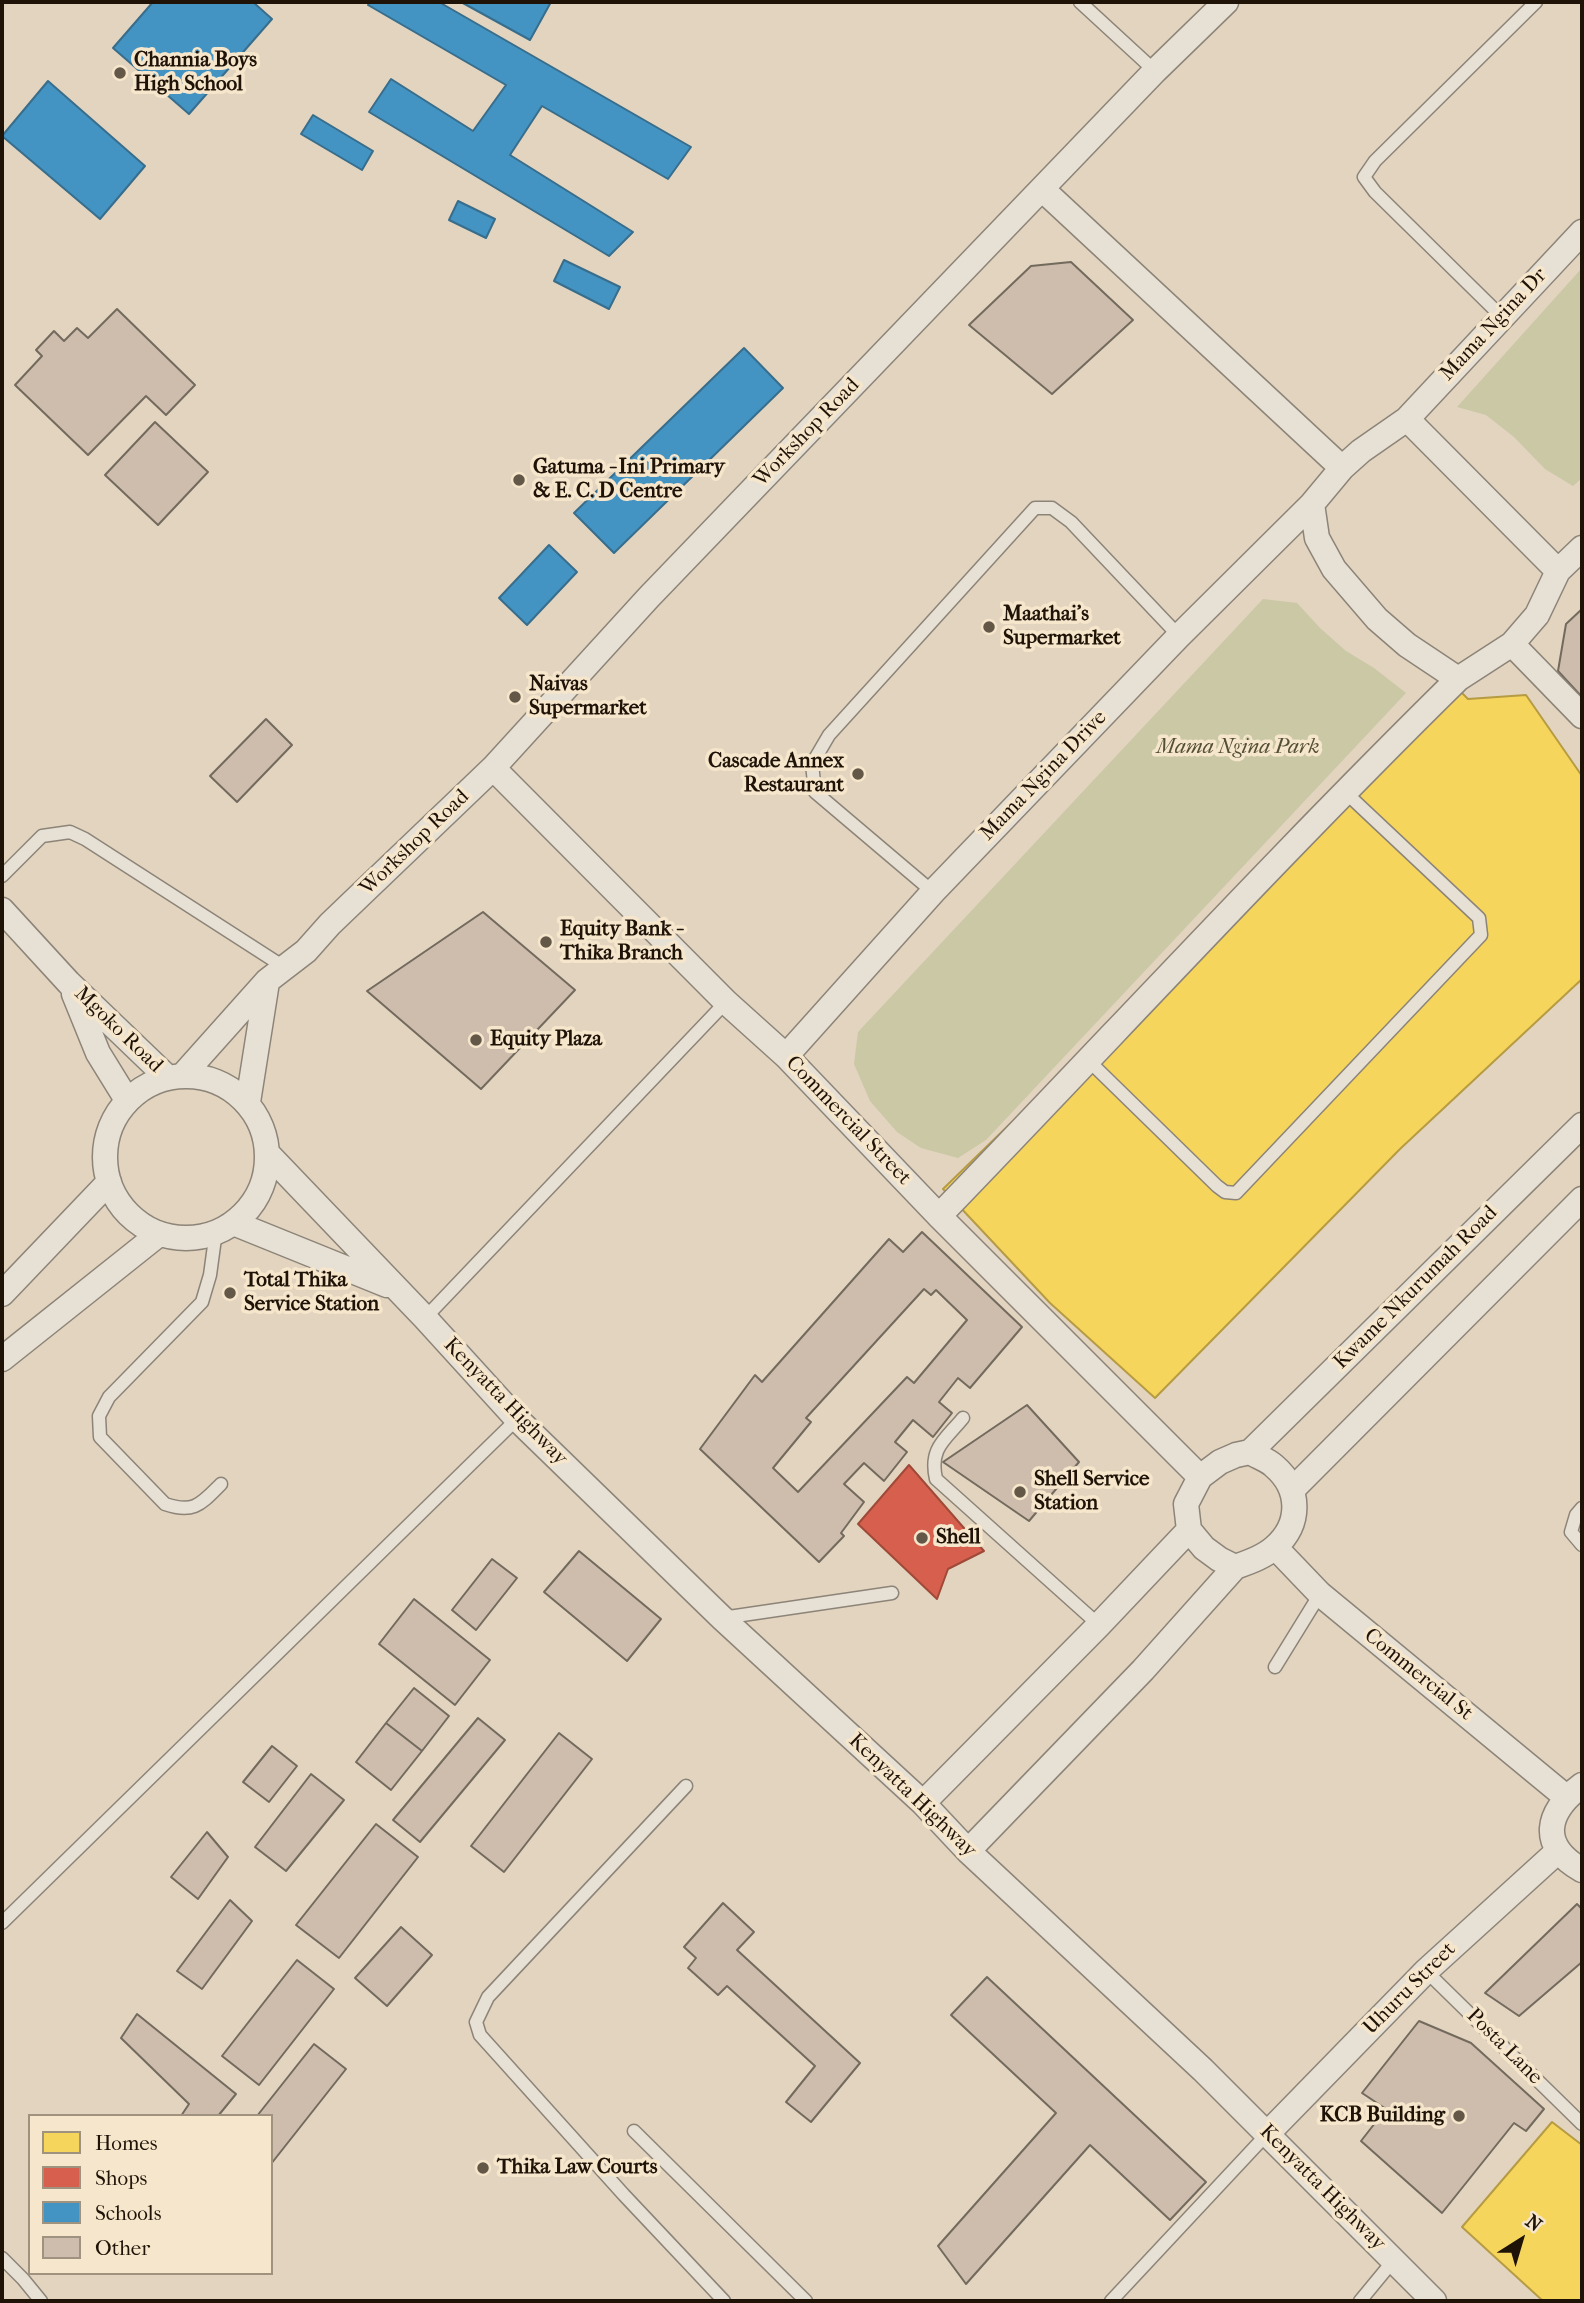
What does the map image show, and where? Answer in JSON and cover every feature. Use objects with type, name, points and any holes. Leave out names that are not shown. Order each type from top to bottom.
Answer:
[{"type":"street","name":"Workshop Road","points":[[175,1076],[276,974],[306,951],[330,924],[493,768],[649,597],[1155,71],[1226,2]]},
{"type":"street","points":[[1042,189],[1342,468]]},
{"type":"street","name":"Mama Ngina Dr","points":[[1342,468],[1361,451],[1407,419],[1582,232]]},
{"type":"street","points":[[1407,419],[1558,571]]},
{"type":"street","name":"Mama Ngina Drive","points":[[786,1056],[933,892],[1179,636],[1312,504],[1342,468]]},
{"type":"street","points":[[1312,504],[1317,538],[1334,569],[1377,619],[1407,645],[1458,678]]},
{"type":"street","points":[[939,1216],[1344,791],[1458,678],[1512,644],[1537,615],[1558,571],[1582,548]]},
{"type":"street","points":[[1512,644],[1582,716]]},
{"type":"street","name":"Commercial Street","points":[[493,768],[726,1002],[786,1056],[939,1216],[1200,1477]]},
{"type":"street","name":"Mgoko Road","points":[[2,910],[69,983],[175,1076]]},
{"type":"street","points":[[248,1102],[276,974]]},
{"type":"street","name":"Mgoko Road","points":[[69,983],[98,1053],[127,1100]]},
{"type":"street","points":[[175,1076],[219,1081],[248,1102],[269,1155],[261,1193],[226,1228],[199,1239],[159,1234],[127,1214],[108,1182],[106,1138],[127,1100],[145,1086],[175,1076]]},
{"type":"street","name":"Kwame Nkurumah Road","points":[[1250,1452],[1582,1125]]},
{"type":"street","name":"Kenyatta Highway","points":[[269,1155],[517,1419],[722,1618],[923,1803],[968,1850],[1268,2133],[1434,2301]]},
{"type":"street","points":[[2,1294],[108,1182]]},
{"type":"street","points":[[1293,1489],[1582,1199]]},
{"type":"street","name":"Kenyatta Highway","points":[[226,1228],[395,1287]]},
{"type":"street","points":[[2,1359],[159,1234]]},
{"type":"street","points":[[968,1850],[1143,1670],[1235,1567],[1251,1562],[1275,1547],[1287,1532],[1296,1508],[1293,1489],[1274,1466],[1250,1452],[1220,1462],[1200,1477],[1186,1504],[1189,1530],[1204,1548],[1235,1567]]},
{"type":"street","points":[[923,1803],[1100,1625],[1189,1530]]},
{"type":"street","name":"Commercial St","points":[[1275,1547],[1320,1594],[1574,1791]]},
{"type":"street","points":[[1574,1791],[1552,1821],[1550,1829],[1558,1851],[1582,1870]]},
{"type":"street","name":"Uhuru Street","points":[[1268,2133],[1426,1971],[1558,1851]]},
{"type":"lane","points":[[1080,2],[1155,71]]},
{"type":"lane","points":[[1502,317],[1375,192],[1364,177],[1375,161],[1536,2]]},
{"type":"lane","points":[[933,892],[815,792],[812,764],[829,735],[1035,508],[1052,508],[1071,522],[1179,636]]},
{"type":"lane","points":[[1089,1061],[1217,1186],[1226,1192],[1236,1193],[1481,936],[1479,918],[1344,791]]},
{"type":"lane","points":[[2,876],[42,836],[69,832],[85,839],[276,974]]},
{"type":"lane","points":[[425,1318],[726,1002]]},
{"type":"lane","points":[[221,1484],[205,1501],[190,1509],[179,1509],[165,1504],[100,1437],[99,1416],[109,1397],[202,1302],[226,1228]]},
{"type":"lane","points":[[963,1418],[937,1449],[932,1463],[936,1479],[1100,1625]]},
{"type":"lane","points":[[2,1923],[517,1419]]},
{"type":"lane","points":[[1582,1508],[1576,1515],[1571,1532],[1582,1545]]},
{"type":"lane","points":[[722,1618],[892,1593]]},
{"type":"lane","points":[[1275,1667],[1320,1594]]},
{"type":"lane","points":[[686,1786],[488,1997],[476,2022],[480,2035],[724,2301]]},
{"type":"lane","name":"Posta Lane","points":[[1426,1971],[1582,2124]]},
{"type":"lane","points":[[634,2131],[806,2301]]},
{"type":"lane","points":[[1111,2301],[1268,2133]]},
{"type":"lane","points":[[2,2258],[40,2301]]},
{"type":"lane","points":[[1360,2301],[1393,2261]]},
{"type":"green space","points":[[1582,268],[1582,478],[1573,486],[1545,469],[1514,437],[1486,415],[1457,407]]},
{"type":"green space","name":"Mama Ngina Park","points":[[1263,599],[1297,603],[1346,651],[1374,668],[1406,693],[986,1140],[958,1158],[921,1148],[897,1132],[870,1101],[854,1064],[858,1032]]},
{"type":"building: Homes","points":[[1458,689],[1468,699],[1526,695],[1582,776],[1582,979],[1400,1149],[1155,1398],[1050,1303],[943,1189]]},
{"type":"building: Homes","points":[[1552,2122],[1582,2145],[1582,2301],[1543,2301],[1462,2227]]},
{"type":"building: Shops","name":"Shell","points":[[909,1465],[984,1551],[948,1569],[937,1599],[858,1524]]},
{"type":"building: Schools","points":[[153,2],[253,2],[272,19],[189,114],[113,48]]},
{"type":"building: Schools","points":[[370,2],[439,2],[691,147],[668,179],[542,106],[510,155],[633,232],[609,256],[369,112],[391,79],[473,131],[506,85],[368,5]]},
{"type":"building: Schools","points":[[461,2],[551,2],[530,40]]},
{"type":"building: Schools","points":[[48,81],[145,166],[100,219],[2,136]]},
{"type":"building: Schools","points":[[313,115],[373,151],[362,170],[301,134]]},
{"type":"building: Schools","points":[[458,201],[495,219],[486,238],[449,220]]},
{"type":"building: Schools","points":[[564,260],[620,287],[609,309],[554,281]]},
{"type":"building: Schools","points":[[744,348],[783,388],[614,553],[574,513]]},
{"type":"building: Schools","points":[[549,545],[577,572],[527,625],[499,598]]},
{"type":"building: Other","points":[[1071,262],[1133,320],[1052,394],[969,325],[1031,266]]},
{"type":"building: Other","points":[[117,309],[195,385],[166,415],[146,396],[88,455],[15,385],[42,356],[36,350],[54,331],[64,341],[77,328],[88,338]]},
{"type":"building: Other","points":[[155,422],[208,472],[158,525],[105,475]]},
{"type":"building: Other","points":[[1582,609],[1582,697],[1558,671],[1566,624]]},
{"type":"building: Other","points":[[266,719],[292,745],[237,802],[210,776]]},
{"type":"building: Other","name":"Equity Plaza","points":[[483,912],[575,990],[481,1089],[367,991]]},
{"type":"building: Other","points":[[922,1232],[1022,1327],[970,1388],[958,1378],[939,1402],[952,1413],[933,1437],[913,1420],[895,1442],[907,1452],[884,1481],[864,1463],[844,1484],[864,1502],[841,1533],[844,1536],[819,1562],[700,1449],[755,1375],[762,1382],[889,1239],[903,1252]],"holes":[[[924,1289],[931,1295],[936,1290],[967,1320],[914,1383],[907,1377],[798,1492],[773,1468],[811,1422],[806,1418]]]},
{"type":"building: Other","name":"Shell Service Station","points":[[1027,1405],[1079,1462],[1029,1521],[943,1462]]},
{"type":"building: Other","points":[[579,1551],[661,1619],[627,1661],[544,1592]]},
{"type":"building: Other","points":[[492,1559],[517,1578],[476,1630],[452,1610]]},
{"type":"building: Other","points":[[414,1599],[490,1660],[455,1705],[379,1644]]},
{"type":"building: Other","points":[[414,1688],[449,1716],[422,1751],[386,1723]]},
{"type":"building: Other","points":[[478,1718],[505,1740],[420,1842],[393,1820]]},
{"type":"building: Other","points":[[386,1723],[422,1751],[391,1790],[356,1762]]},
{"type":"building: Other","points":[[559,1733],[592,1759],[504,1872],[471,1846]]},
{"type":"building: Other","points":[[272,1746],[297,1766],[269,1802],[243,1782]]},
{"type":"building: Other","points":[[311,1774],[344,1800],[286,1871],[255,1847]]},
{"type":"building: Other","points":[[376,1824],[418,1857],[339,1958],[296,1925]]},
{"type":"building: Other","points":[[207,1832],[228,1857],[198,1899],[171,1877]]},
{"type":"building: Other","points":[[230,1900],[252,1921],[202,1989],[177,1971]]},
{"type":"building: Other","points":[[723,1903],[754,1932],[737,1950],[860,2063],[811,2122],[786,2102],[815,2066],[727,1986],[718,1995],[688,1968],[696,1958],[684,1947]]},
{"type":"building: Other","points":[[1577,1904],[1582,1909],[1582,1962],[1519,2016],[1485,1993]]},
{"type":"building: Other","points":[[401,1927],[432,1955],[387,2006],[355,1978]]},
{"type":"building: Other","points":[[297,1960],[334,1989],[259,2085],[222,2056]]},
{"type":"building: Other","points":[[987,1977],[1206,2182],[1170,2220],[1090,2145],[966,2284],[938,2246],[1056,2113],[951,2015]]},
{"type":"building: Other","points":[[137,2014],[236,2094],[220,2114],[182,2114],[189,2104],[121,2038]]},
{"type":"building: Other","name":"KCB Building","points":[[1419,2021],[1471,2043],[1544,2109],[1526,2131],[1514,2123],[1442,2213],[1361,2141],[1386,2109],[1362,2093]]},
{"type":"building: Other","points":[[314,2044],[346,2069],[273,2161],[273,2114],[259,2114]]},
{"type":"place","name":"Channia Boys High School","points":[[120,73]]},
{"type":"place","name":"Gatuma - Ini Primary & E. C. D Centre","points":[[519,480]]},
{"type":"place","name":"Maathai's Supermarket","points":[[989,627]]},
{"type":"place","name":"Naivas Supermarket","points":[[515,697]]},
{"type":"place","name":"Cascade Annex Restaurant","points":[[858,774]]},
{"type":"place","name":"Equity Bank - Thika Branch","points":[[546,942]]},
{"type":"place","name":"Equity Plaza","points":[[476,1040]]},
{"type":"place","name":"Total Thika Service Station","points":[[230,1293]]},
{"type":"place","name":"Shell Service Station","points":[[1020,1492]]},
{"type":"place","name":"Shell","points":[[922,1538]]},
{"type":"place","name":"KCB Building","points":[[1459,2116]]},
{"type":"place","name":"Thika Law Courts","points":[[483,2168]]}]
